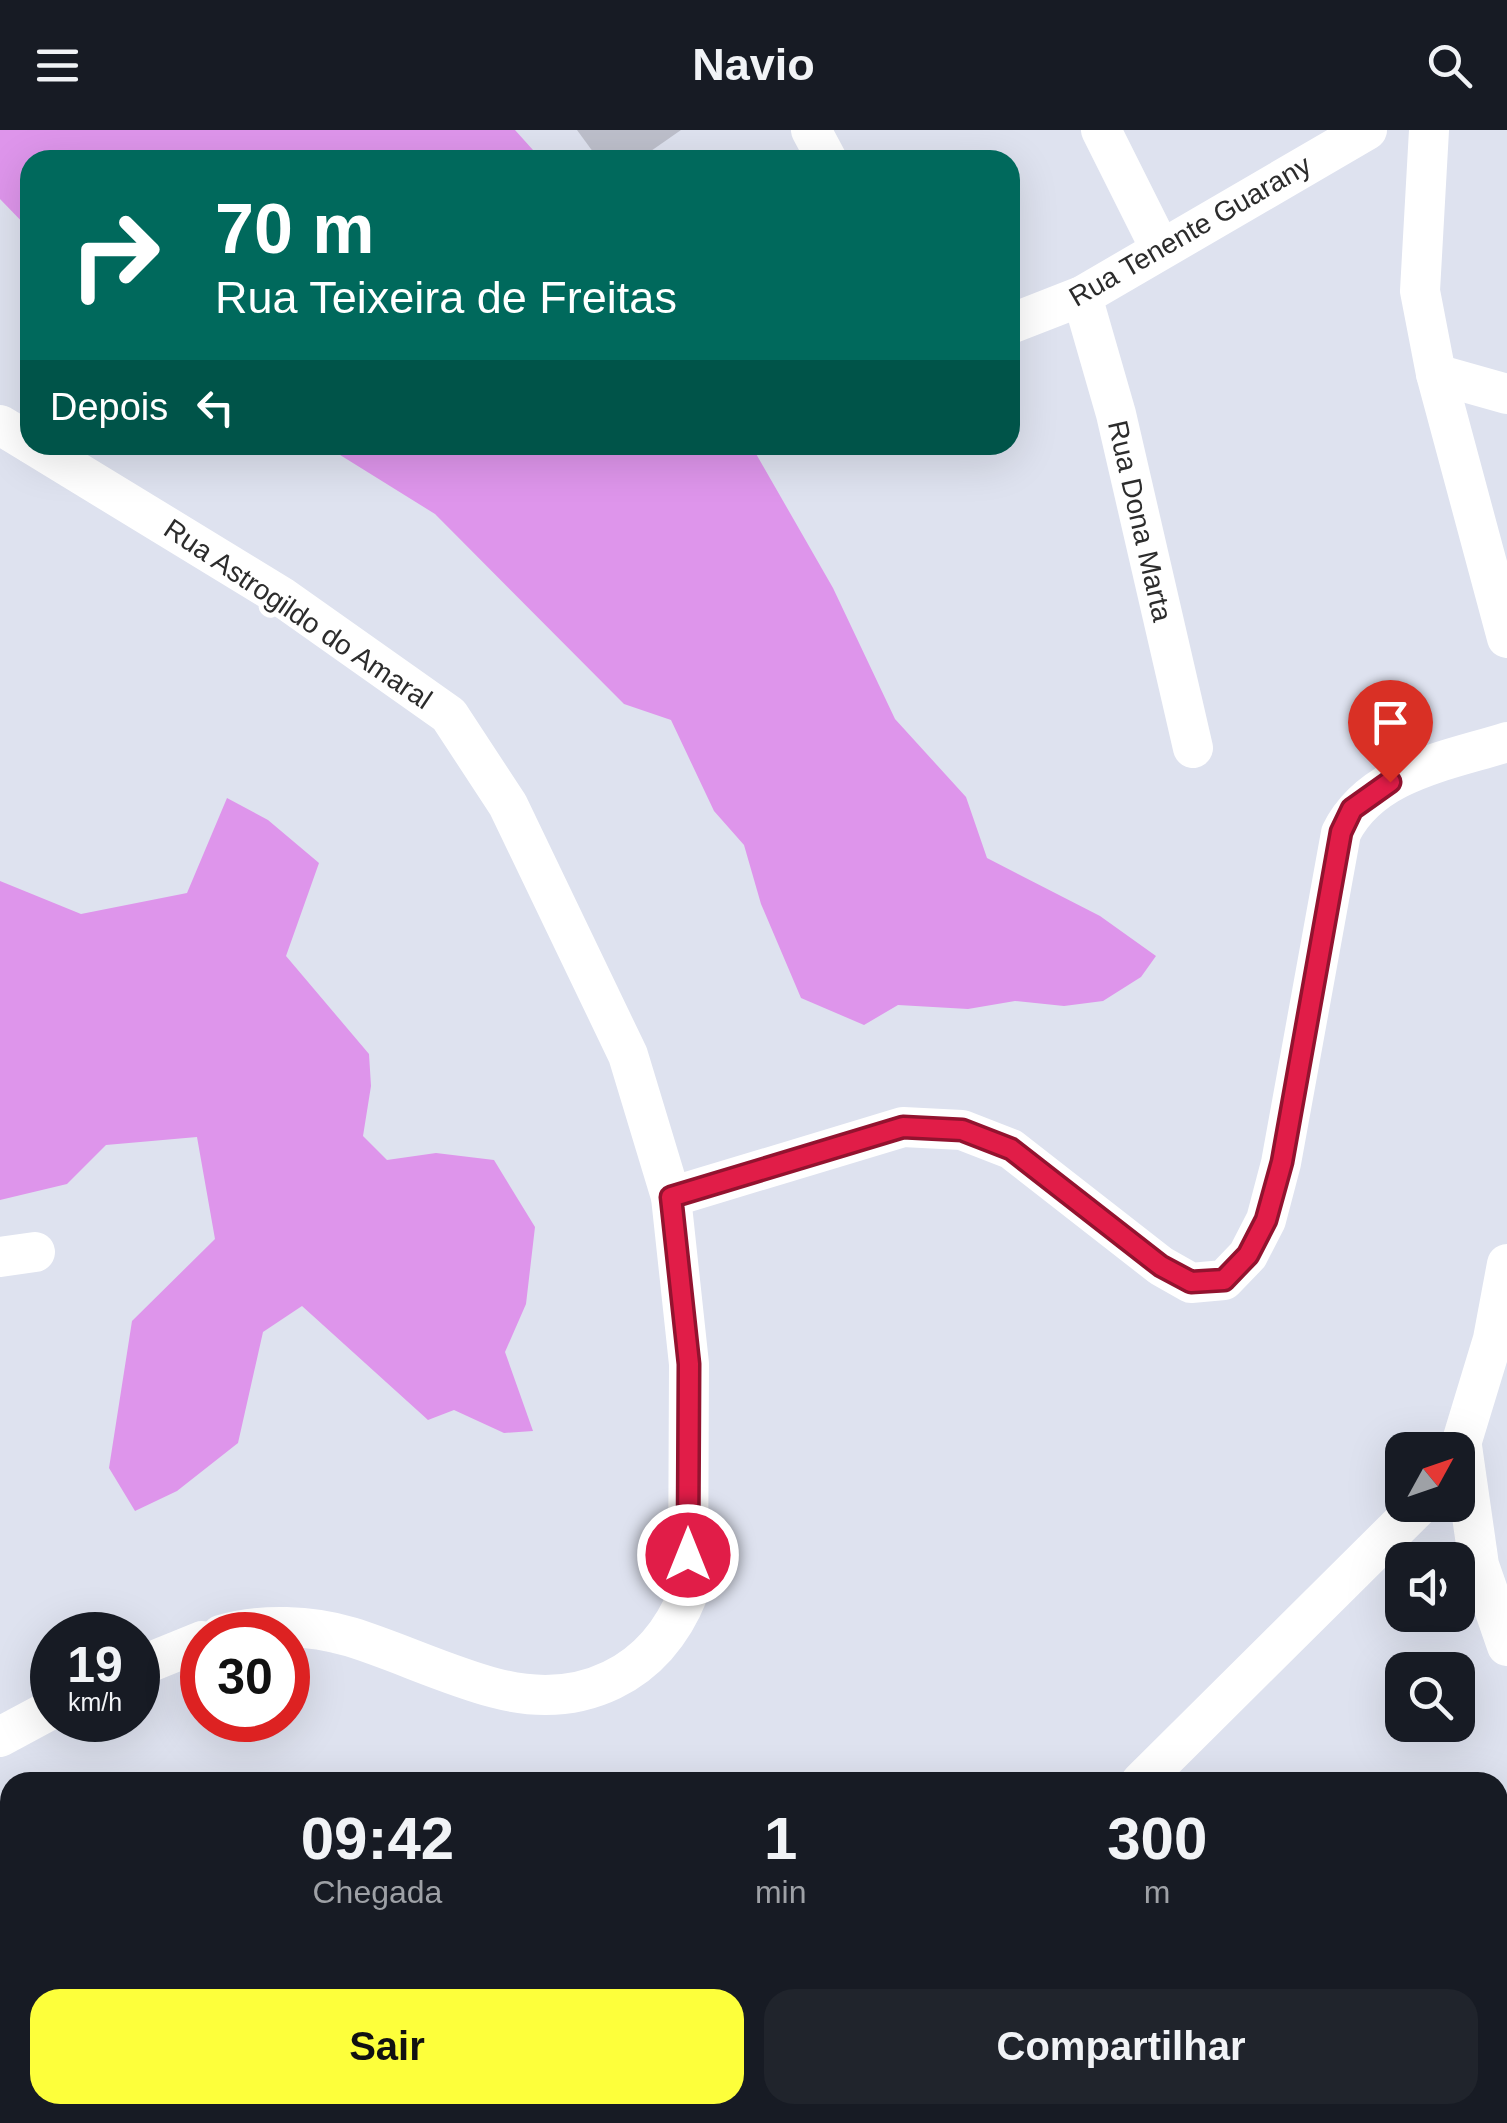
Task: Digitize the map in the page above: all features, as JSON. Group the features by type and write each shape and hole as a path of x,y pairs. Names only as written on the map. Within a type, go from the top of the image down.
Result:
{"street":[{"path":"1101,130 1160,248"},
{"name":"Rua Tenente Guarany","path":"1020,320 1082,296 1367,130"},
{"path":"1429,130 1420,291 1436,374 1507,638"},
{"name":"Rua Dona Marta","path":"1082,296 1116,414 1193,748"},
{"path":"1436,374 1507,394"},
{"name":"Rua Astrogildo do Amaral","path":"50,455 282,596 450,715 508,805 620,1038 671,1197 689,1364 688,1594 677,1621 654,1651 613,1683 566,1693 499,1690 348,1636 310,1630"},
{"path":"671,1197 903,1127 962,1130 1011,1149 1161,1266 1191,1282 1224,1280 1248,1255 1266,1220 1282,1162 1341,832 1352,809 1372,792 1409,773 1507,742"},
{"path":"1465,1432 1492,1338 1507,1264"},
{"path":"1151,1772 1403,1522"},
{"path":"1472,1522 1479,1565 1507,1646"},
{"path":"0,1738 30,1721"}],"shaded area":[{"path":"0,130 515,130 533,150 20,150 20,220 0,199"},
{"path":"340,455 757,455 833,588 895,719 966,797 987,858 1100,916 1156,956 1141,977 1103,1001 1064,1006 1015,1001 968,1009 898,1005 864,1025 801,998 761,904 744,845 714,811 671,720 624,704 435,514"},
{"path":"227,798 268,820 319,863 286,956 369,1054 371,1086 363,1136 387,1160 436,1153 494,1160 535,1227 526,1304 505,1352 533,1431 504,1433 454,1410 428,1420 302,1306 263,1332 238,1443 177,1491 135,1511 109,1468 132,1321 215,1239 197,1137 106,1145 67,1184 0,1200 0,881 81,914 187,893"}],"building":[{"path":"577,130 681,130 652,150 592,150"}],"route":[{"path":"688,1555 689,1364 671,1197 903,1127 962,1130 1011,1149 1161,1266 1191,1282 1224,1280 1248,1255 1266,1220 1282,1162 1341,832 1352,809 1390,782"}]}
